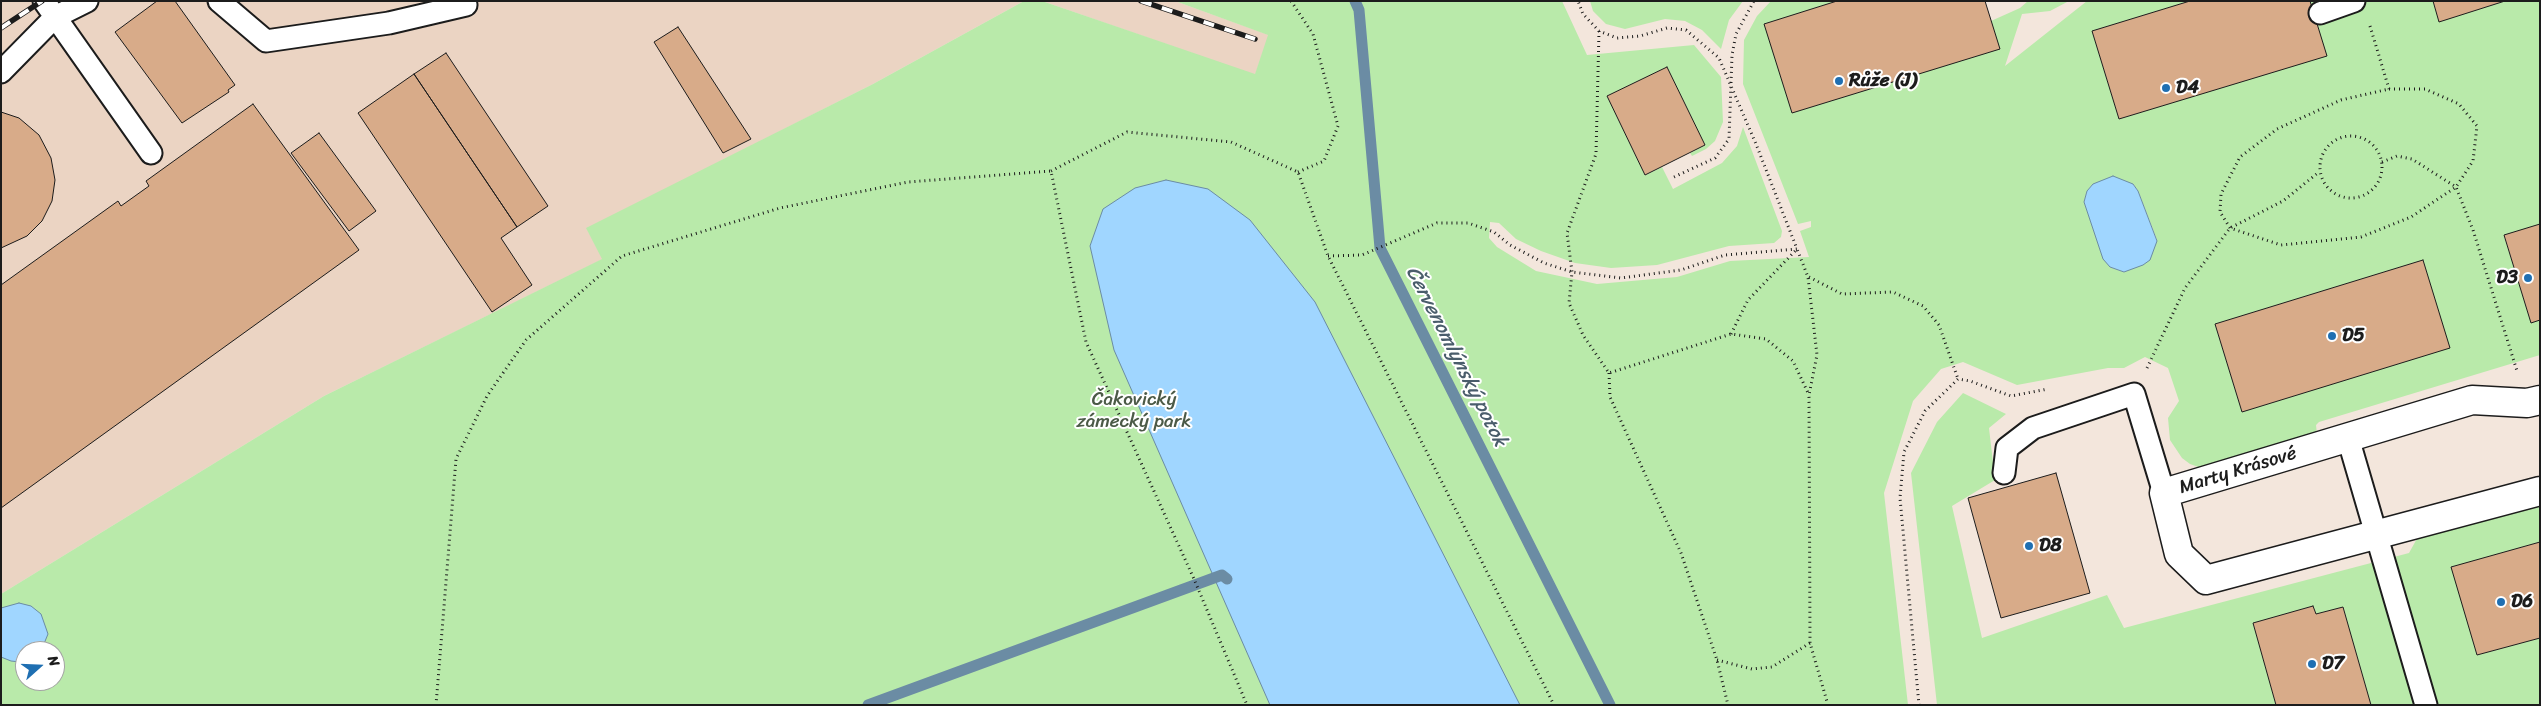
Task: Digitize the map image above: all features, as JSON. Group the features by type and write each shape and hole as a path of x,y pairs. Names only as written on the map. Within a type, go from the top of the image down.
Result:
{"street":[{"name":"Marty Krásové","path":"2533,401 2472,400 2164,493 2179,554 2206,580 2540,491"}],"lane":[{"path":"1,72 50,9 87,1"},
{"path":"219,1 266,41 389,23 466,5"},
{"path":"2320,13 2354,1"},
{"path":"50,9 151,153"},
{"path":"2004,473 2008,448 2033,428 2134,394 2164,493"},
{"path":"2348,438 2426,705"}],"path":[{"path":"1291,1 1313,34 1338,126 1324,161 1298,172"},
{"path":"1578,1 1583,14 1599,31 1617,38 1640,36 1666,28 1686,30 1719,58 1732,93 1756,144 1808,277 1817,355 1809,396 1810,643 1828,705"},
{"path":"1674,178 1715,158 1729,139 1732,55 1736,34 1754,1"},
{"path":"2368,19 2389,89"},
{"path":"1599,31 1596,154 1567,233 1572,272 1569,303 1583,335 1609,373 1610,397 1681,553 1717,660 1728,705"},
{"path":"2389,89 2425,89 2459,104 2477,126 2473,161 2456,187 2411,217 2361,238 2281,245 2230,228 2220,212 2221,194 2240,158 2277,129 2340,100 2389,89"},
{"path":"436,705 456,459 487,396 526,340 622,256 780,208 908,182 1051,171 1127,132 1231,142 1298,172 1328,256 1554,705"},
{"path":"2356,136 2373,144 2382,162 2379,182 2366,196 2346,199 2328,190 2319,172 2322,153 2336,139 2356,136"},
{"path":"2382,162 2397,156 2412,159 2456,187 2533,401"},
{"path":"1051,171 1086,342 1194,579 1247,705"},
{"path":"2134,394 2159,348 2185,288 2230,228 2283,201 2319,172"},
{"path":"1328,256 1362,255 1437,223 1468,223 1494,232 1510,244 1544,263 1572,272 1621,278 1681,270 1726,255 1797,249"},
{"path":"1731,334 1748,300 1797,249"},
{"path":"1808,277 1842,294 1893,292 1923,306 1940,324 1958,379"},
{"path":"1609,373 1731,334 1766,339 1793,361 1809,396"},
{"path":"1958,379 1970,381 2011,396 2056,388"},
{"path":"1919,705 1900,498 1904,452 1925,411 1958,379"},
{"path":"1717,660 1752,669 1772,667 1810,643"}],"shaded area":[{"path":"1,1 1024,1 873,84 587,229 603,259 324,396 1,594"},
{"path":"1042,1 1175,1 1269,35 1255,75"}],"green space":[{"name":"Čakovický zámecký park","path":"1024,1 1042,1 1255,74 1268,35 1175,1 1562,1 1587,55 1694,45 1721,77 1723,122 1715,141 1706,149 1692,156 1690,153 1705,145 1667,67 1607,96 1645,175 1662,167 1673,189 1722,163 1737,146 1743,127 1782,231 1781,237 1774,243 1729,246 1657,265 1611,268 1575,263 1541,251 1516,239 1499,223 1490,222 1489,238 1497,247 1536,271 1597,284 1677,277 1730,261 1809,257 1800,231 1811,227 1811,221 1798,224 1743,84 1744,40 1757,16 1771,1 1837,1 1765,24 1792,113 1999,49 1991,21 2020,8 2028,1 2069,1 2050,11 2022,14 2005,66 2087,1 2190,1 2092,31 2119,119 2326,56 2310,1 2433,1 2439,21 2505,1 2540,1 2540,224 2504,236 2531,322 2540,320 2540,355 2319,422 2316,425 2317,434 2201,468 2190,464 2182,458 2170,440 2168,418 2179,401 2168,368 2145,357 2124,368 2108,368 2017,385 1963,362 1941,369 1913,401 1884,493 1908,705 1,705 1,594 324,396 602,259 586,228 873,84","holes":["2093,184 2133,184 2138,191 2157,240 2124,272 2110,267 2084,202 2087,191","2423,260 2449,348 2242,412 2215,324"]},
{"path":"1590,1 1743,1 1729,20 1721,49 1702,30 1685,21 1665,19 1625,29 1606,24 1593,11"},
{"path":"1963,393 2006,414 1989,428 1995,480 1952,506 1982,638 2107,595 2124,628 2409,553 2419,535 2540,497 2540,542 2452,567 2477,655 2540,638 2540,705 2371,705 2343,607 2316,614 2313,606 2253,623 2276,705 1937,705 1911,473 1937,422"}],"water":[{"path":"2113,176 2133,184 2138,191 2157,241 2150,260 2143,265 2124,272 2110,267 2103,259 2084,202 2087,191 2093,184"},
{"path":"1166,180 1208,189 1250,220 1315,302 1520,705 1270,705 1114,350 1090,246 1103,209 1135,188"},
{"path":"19,603 31,606 41,614 48,634 45,641 15,641 15,661 1,657 1,608"}],"building":[{"path":"157,1 175,1 235,85 228,90 229,92 182,123 115,32"},
{"name":"Růže (J)","path":"1837,1 1985,1 2000,49 1792,113 1764,24"},
{"name":"D4","path":"2190,1 2310,1 2327,56 2119,119 2092,31"},
{"path":"2433,1 2505,1 2439,22"},
{"path":"678,27 751,139 723,153 654,42"},
{"path":"446,53 548,206 517,227 414,74"},
{"path":"1667,67 1705,145 1645,175 1607,96"},
{"path":"414,74 517,227 501,238 532,285 492,312 358,113"},
{"path":"253,104 359,250 1,508 1,285 118,201 121,206 149,186 146,181"},
{"path":"1,112 19,118 39,135 51,158 55,180 52,201 42,221 27,236 1,248"},
{"path":"319,133 376,211 349,231 291,153"},
{"name":"D3","path":"2540,224 2540,320 2531,323 2504,235"},
{"name":"D5","path":"2423,260 2450,348 2242,412 2215,324"},
{"name":"D8","path":"2056,473 2090,593 2001,618 1968,498"},
{"name":"D6","path":"2540,542 2540,638 2477,655 2451,567"},
{"name":"D7","path":"2313,606 2316,614 2343,607 2371,705 2276,705 2253,623"}],"waterway":[{"name":"Červenomlýnský potok","path":"1355,1 1359,10 1380,248 1610,705"},
{"path":"868,705 1222,575 1227,579"}],"railway":[{"path":"1,28 42,1"},
{"path":"1141,1 1255,39"}],"place":[{"name":"Růže (J)","path":"1839,81"},
{"name":"D4","path":"2166,88"},
{"name":"D3","path":"2528,278"},
{"name":"D5","path":"2332,336"},
{"name":"D8","path":"2029,546"},
{"name":"D6","path":"2501,602"},
{"name":"D7","path":"2312,664"}]}
